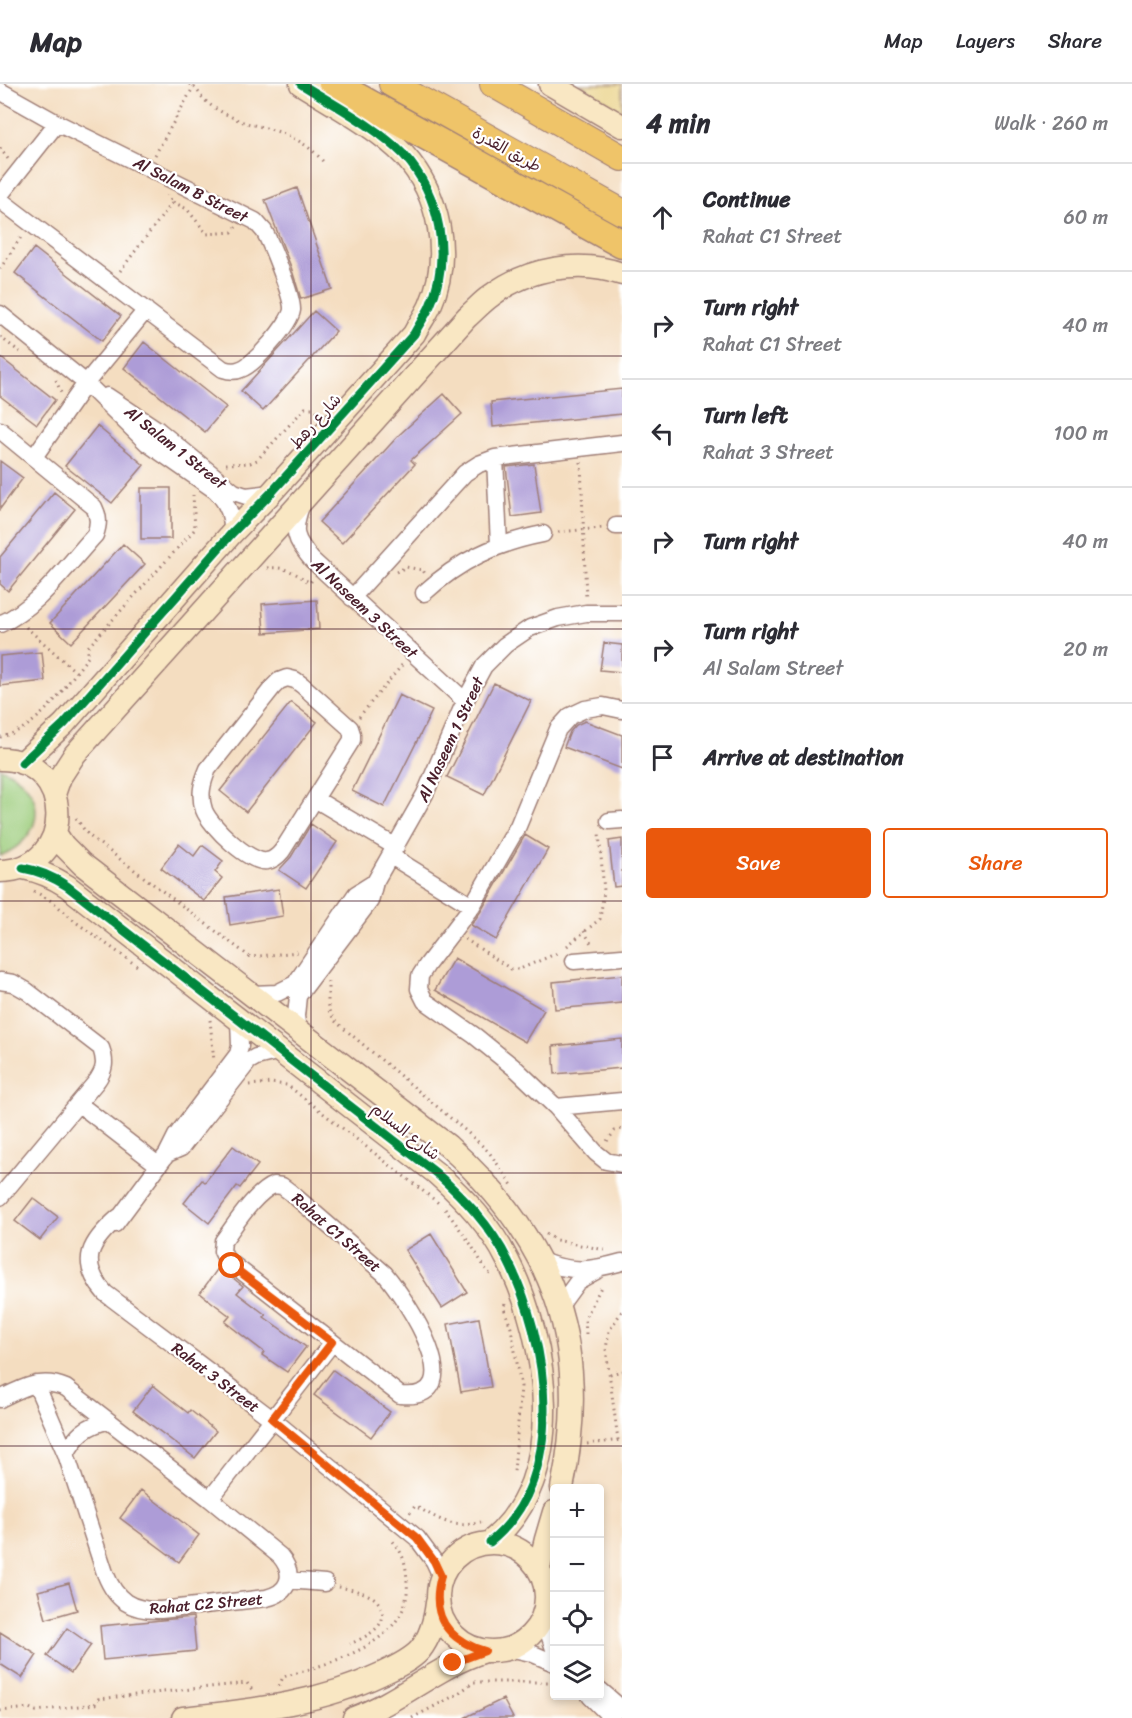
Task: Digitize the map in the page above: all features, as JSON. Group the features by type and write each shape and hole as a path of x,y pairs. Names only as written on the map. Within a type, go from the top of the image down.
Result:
{"highway":[{"path":"333,84 622,244"}],"main road":[{"name":"طريق القدرة","path":"392,84 622,212"},
{"path":"493,84 622,158"}],"street":[{"name":"شارع رهط","path":"22,763 64,724 232,533 414,334 430,306 440,274 442,242 436,210 423,180 403,154 378,134 301,84"},
{"path":"550,84 622,126"},
{"name":"Al Salam B Street","path":"0,91 57,123 255,221 266,235 291,298 290,319 249,365 238,370 223,369 0,200"},
{"path":"0,195 57,123"},
{"path":"54,794 60,777 75,754 467,317 492,295 521,278 553,268 586,267 622,274"},
{"path":"34,457 86,383 146,310"},
{"name":"Al Salam 1 Street","path":"0,314 86,383 147,443 234,492 246,496 271,493"},
{"name":"Al Salam 1 Street","path":"86,383 158,430 224,498 231,515 232,533"},
{"path":"0,430 94,507 99,526 95,535 30,606 8,621"},
{"path":"147,443 158,430"},
{"path":"352,598 465,473 479,464 495,458 622,443"},
{"path":"495,458 499,545"},
{"name":"Al Naseem 3 Street","path":"302,501 294,530 297,542 312,560 352,598 465,701"},
{"path":"428,590 459,565 499,545 543,534"},
{"name":"Al Naseem 1 Street","path":"298,1031 296,1016 298,996 351,914 370,901 375,882 426,794 465,701 484,666 505,645 530,628 558,618 586,613 622,613"},
{"path":"287,678 295,680 350,728 352,740 282,851 275,858 266,862 256,860 212,825 201,798 202,783 207,769 279,681 287,678"},
{"path":"622,710 603,706 585,709 570,716 558,729 518,826 471,906 420,976 419,989 425,1001 475,1035 509,1063 556,1107 596,1153 606,1161 622,1164"},
{"path":"0,759 22,763 41,776 54,794 58,813 55,833 48,848 23,878 0,872"},
{"path":"315,799 394,851 471,906"},
{"name":"شارع السلام","path":"55,833 63,845 82,864 448,1146 475,1170 506,1206 541,1261 559,1307 567,1338 572,1402 563,1484"},
{"name":"شارع السلام","path":"23,878 39,871 67,886 435,1173 464,1198 488,1227 507,1259 522,1293 540,1362 543,1428 530,1491 511,1523 486,1532"},
{"name":"Al Naseem 1 Street","path":"252,993 277,993 296,984 330,944"},
{"path":"574,961 622,957"},
{"path":"0,981 14,982 27,991 101,1048 105,1060 103,1072 79,1104 0,1197"},
{"name":"Rahat 3 Street","path":"221,1087 238,1054 239,1020"},
{"name":"Rahat 3 Street","path":"280,1051 249,1061 221,1087 196,1119 172,1141 162,1160 119,1217 95,1240 90,1254 90,1269 95,1282 105,1293 272,1419 401,1525 425,1547 441,1576"},
{"path":"556,1107 622,1101"},
{"path":"79,1104 162,1160"},
{"name":"Rahat C1 Street","path":"274,1185 282,1186 385,1274 397,1287 415,1318 436,1365 434,1379 426,1390 413,1396 399,1395 332,1342 225,1259 222,1251 223,1241 265,1188 274,1185"},
{"path":"541,1261 574,1270 618,1263"},
{"path":"559,1307 578,1281 618,1263"},
{"path":"210,1499 332,1342"},
{"path":"0,1399 36,1383 46,1382 66,1388 210,1499 280,1557 286,1563 289,1572 288,1581 325,1583"},
{"name":"Rahat C2 Street","path":"36,1383 66,1454 111,1587 120,1598 132,1606 147,1610 162,1610 276,1596 284,1590 288,1581"},
{"path":"66,1454 76,1437 83,1431 90,1426 108,1421"},
{"path":"539,1569 550,1527"},
{"path":"183,1718 271,1708 302,1702 362,1683 407,1660 419,1650 429,1636 435,1620 441,1576 456,1555 478,1544 486,1532 530,1557 539,1569 546,1589 545,1610 548,1631 554,1646"},
{"path":"437,1603 442,1620 453,1635 468,1646 485,1651"},
{"path":"354,1718 388,1703 453,1663 485,1651 509,1648 522,1643 540,1623 545,1610"},
{"path":"509,1648 531,1653 550,1661"},
{"path":"604,1693 622,1709"},
{"path":"595,1700 612,1718"}],"path":[{"path":"189,84 194,86 207,103 229,116 247,125 275,130 295,139 317,153 325,164"},
{"path":"148,167 194,86"},
{"path":"164,191 173,202 187,209 207,234 232,232 244,214"},
{"path":"110,284 173,202"},
{"path":"0,269 31,223"},
{"path":"0,737 16,732 36,719 88,657 88,647 195,529 196,470 253,462 307,407 313,408 332,425"},
{"path":"580,448 585,530 586,613"},
{"path":"543,534 619,526"},
{"path":"382,566 394,573 406,567 423,570 428,590"},
{"path":"8,621 76,672"},
{"path":"350,728 402,664 408,669"},
{"path":"75,814 77,821 88,835 250,957 300,951"},
{"path":"454,931 511,969 520,969 559,954 600,919 604,891 598,823 616,820"},
{"path":"23,878 77,922 144,971"},
{"path":"201,1013 211,1020 214,1066 210,1078 230,1093 241,1086 271,1083 286,1085 444,1208 488,1272 498,1277"},
{"path":"506,1301 504,1308 511,1328 521,1386 514,1473"},
{"path":"587,1444 620,1440 606,1349 609,1330 622,1311"},
{"path":"610,1374 622,1371"},
{"path":"270,1689 279,1688 283,1677 340,1659 369,1644 395,1625 406,1605 405,1558 390,1538 415,1506 448,1523 486,1532"},
{"path":"325,1583 370,1596 381,1607 383,1617 378,1627 367,1636 350,1644"},
{"path":"412,1718 474,1683 550,1682"},
{"path":"0,1711 29,1708 36,1712 95,1704 98,1699 247,1683 254,1691 262,1690"}],"green space":[{"path":"0,768 16,776 27,787 34,799 36,812 34,825 27,837 16,848 0,856"}],"sand":[{"path":"579,84 622,84 622,112"}],"building":[{"path":"297,188 332,289 301,299 265,200"},
{"path":"34,248 121,316 102,341 15,273"},
{"path":"314,311 336,331 263,411 241,391"},
{"path":"144,342 226,407 205,432 124,368"},
{"path":"0,357 55,400 37,424 0,396"},
{"path":"622,389 622,414 493,427 491,402"},
{"path":"444,394 462,414 411,460 415,464 342,543 319,522 400,434"},
{"path":"97,426 144,465 112,503 65,466"},
{"path":"0,461 23,478 0,509"},
{"path":"534,464 541,513 512,517 506,467"},
{"path":"141,488 171,488 171,539 141,539"},
{"path":"54,492 75,509 8,591 0,584 0,557"},
{"path":"123,544 145,564 71,643 50,623"},
{"path":"317,600 319,629 264,633 262,604"},
{"path":"604,643 622,645 622,672 600,670"},
{"path":"42,652 45,681 0,686 0,656"},
{"path":"494,683 531,701 484,795 447,777"},
{"path":"399,695 432,711 384,807 352,791"},
{"path":"291,702 317,722 246,812 220,791"},
{"path":"585,721 622,735 622,769 564,747 570,732 576,725"},
{"path":"311,824 337,842 306,888 279,870 291,857"},
{"path":"525,835 548,849 496,940 471,925"},
{"path":"622,839 622,886 614,887 609,841"},
{"path":"179,844 194,856 202,845 223,861 215,872 222,878 204,901 161,868"},
{"path":"279,889 283,916 230,925 226,897"},
{"path":"454,958 544,1010 525,1042 435,990"},
{"path":"622,975 622,1003 555,1009 553,982"},
{"path":"622,1039 622,1068 555,1074 553,1046"},
{"path":"233,1146 258,1165 240,1188 237,1186 209,1223 184,1203 202,1180 205,1182"},
{"path":"33,1198 58,1217 40,1240 15,1221"},
{"path":"431,1234 467,1292 442,1308 405,1250"},
{"path":"219,1267 243,1286 237,1293 266,1315 264,1317 306,1347 287,1372 262,1355 264,1352 225,1322 230,1316 200,1293"},
{"path":"479,1318 491,1387 461,1392 448,1324"},
{"path":"333,1370 390,1412 371,1437 314,1395"},
{"path":"153,1385 188,1413 190,1410 216,1431 195,1458 133,1411"},
{"path":"141,1490 199,1535 179,1562 120,1518"},
{"path":"69,1583 77,1610 46,1619 38,1591"},
{"path":"193,1617 196,1651 103,1660 100,1626"},
{"path":"67,1628 91,1645 71,1673 47,1656"},
{"path":"0,1632 37,1655 22,1678 0,1664"},
{"path":"503,1699 513,1718 464,1718"}],"cycle path":[{"path":"22,763 64,724 232,533 414,334 430,306 437,287 441,247 434,207 426,188 404,155 381,135 301,84"},
{"path":"23,868 46,875 67,886 436,1173 467,1203 494,1236 522,1293 533,1330 541,1368 544,1408 541,1446 532,1482 515,1515 490,1542"}],"route":[{"path":"232,1266 332,1342 272,1419 425,1547 441,1576 437,1603 442,1620 453,1635 468,1646 485,1651 453,1663"}]}
